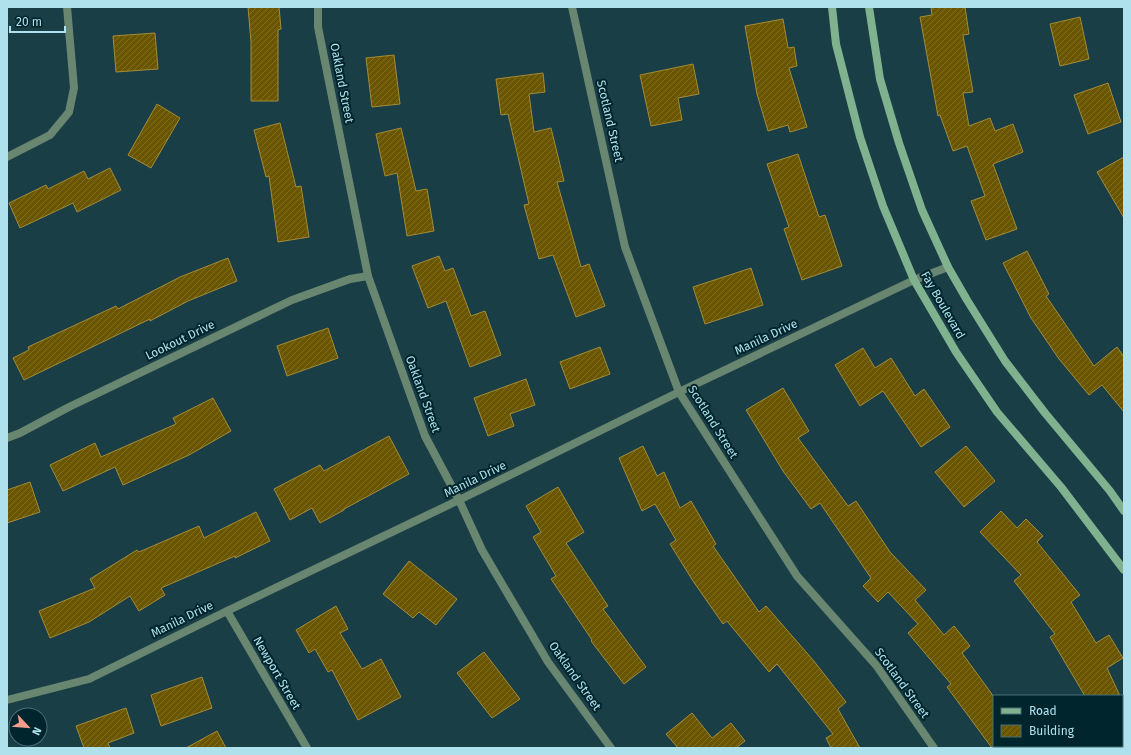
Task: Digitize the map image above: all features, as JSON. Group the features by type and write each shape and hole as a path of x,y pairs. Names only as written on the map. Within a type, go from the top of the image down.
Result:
{"main road":[{"name":"Fay Boulevard","path":"832,7 836,44 860,136 883,206 914,280 956,352 997,412 1061,487 1124,570"},
{"name":"Fay Boulevard","path":"869,7 880,79 899,143 922,210 948,267 1005,361 1110,491 1124,511"}],"street":[{"path":"7,157 50,136 69,112 74,88 67,7"},
{"name":"Oakland Street","path":"318,7 318,27 368,276 425,436 459,500 482,550 548,662 611,748"},
{"name":"Scotland Street","path":"572,7 625,247 679,392 797,576 876,664 934,748"},
{"name":"Manila Drive","path":"7,700 89,679 679,392 914,280 948,267"},
{"name":"Lookout Drive","path":"7,438 292,300 350,279 368,276"},
{"name":"Newport Street","path":"227,611 307,748"}],"building":[{"path":"248,7 279,7 281,29 278,30 278,101 251,101 251,42"},
{"path":"931,7 965,7 969,34 963,35 973,92 963,93 969,126 990,118 995,131 1013,124 1023,152 993,164 1017,229 986,240 971,201 985,196 967,146 953,151 940,115 938,116 920,17 932,15"},
{"path":"1080,17 1089,59 1060,66 1050,24"},
{"path":"783,19 788,48 794,47 797,66 789,68 807,127 790,132 788,125 768,131 757,94 745,26"},
{"path":"155,33 158,69 116,72 113,36"},
{"path":"394,55 400,104 372,107 366,58"},
{"path":"693,64 699,94 678,98 682,120 651,126 640,75"},
{"path":"543,73 545,92 529,94 534,132 551,128 564,181 557,182 581,267 589,264 605,306 576,317 553,255 539,259 524,205 529,204 508,114 501,115 496,79"},
{"path":"1108,83 1121,122 1088,134 1074,95"},
{"path":"157,104 180,118 151,168 128,155"},
{"path":"280,123 296,187 301,186 309,237 278,242 269,176 266,177 254,130"},
{"path":"401,128 416,191 427,189 434,231 407,236 397,173 385,176 376,134"},
{"path":"798,154 819,217 825,215 842,266 802,280 784,229 789,227 767,164"},
{"path":"1124,157 1124,218 1097,172"},
{"path":"110,168 121,190 77,212 73,203 20,228 9,203 46,185 48,189 84,171 88,179"},
{"path":"1027,251 1049,294 1046,296 1094,366 1117,347 1124,357 1124,412 1102,385 1089,395 1059,359 1031,318 1003,263"},
{"path":"439,256 445,271 453,268 471,316 485,311 501,355 470,367 446,301 428,308 412,266"},
{"path":"228,258 237,281 188,301 150,321 150,319 24,380 13,358 29,350 28,347 116,306 118,309 180,277"},
{"path":"751,268 763,305 705,324 693,287"},
{"path":"328,328 338,358 287,376 277,346"},
{"path":"600,347 610,374 570,389 560,362"},
{"path":"863,348 875,368 891,358 915,396 924,389 950,427 921,447 883,391 860,406 835,365"},
{"path":"526,379 535,405 510,414 514,426 488,436 474,398"},
{"path":"783,388 809,431 798,438 848,506 856,501 890,552 926,590 915,600 944,635 954,626 970,646 962,653 993,696 994,748 992,748 947,687 951,684 908,633 918,624 888,592 878,602 863,586 871,578 820,503 811,509 783,471 746,410"},
{"path":"213,398 231,431 189,455 123,485 115,467 63,491 50,465 95,443 101,457 176,424 173,418"},
{"path":"389,436 409,474 320,523 312,508 290,520 274,489 320,465 324,471"},
{"path":"643,446 657,476 664,472 680,508 691,501 716,544 713,546 759,612 766,606 813,660 846,702 838,709 860,748 831,748 826,738 833,734 777,664 769,672 727,621 723,624 693,581 670,544 676,540 655,504 642,511 619,458"},
{"path":"966,446 995,481 964,507 935,472"},
{"path":"30,482 40,512 7,523 7,490"},
{"path":"558,487 584,532 566,543 608,606 603,609 646,667 624,684 591,641 592,640 551,579 556,576 533,537 541,532 526,506"},
{"path":"1001,511 1017,528 1026,519 1043,536 1037,542 1080,595 1071,602 1096,643 1109,635 1123,658 1107,668 1120,695 1084,695 1050,637 1055,634 1014,581 1021,575 980,532"},
{"path":"256,512 270,541 235,558 235,556 161,588 165,595 139,611 130,596 89,622 50,638 39,611 95,588 90,579 137,550 139,552 199,526 204,538"},
{"path":"409,561 457,599 436,625 419,612 413,618 383,594"},
{"path":"336,606 348,629 340,633 362,669 381,659 401,697 358,720 332,670 328,672 315,649 309,653 296,630"},
{"path":"484,652 520,699 492,718 457,673"},
{"path":"202,677 212,708 161,726 151,695"},
{"path":"126,708 134,733 108,743 110,748 84,748 76,726"},
{"path":"692,713 712,738 731,723 745,741 736,748 678,748 666,734"},
{"path":"217,731 226,748 186,748"}]}
